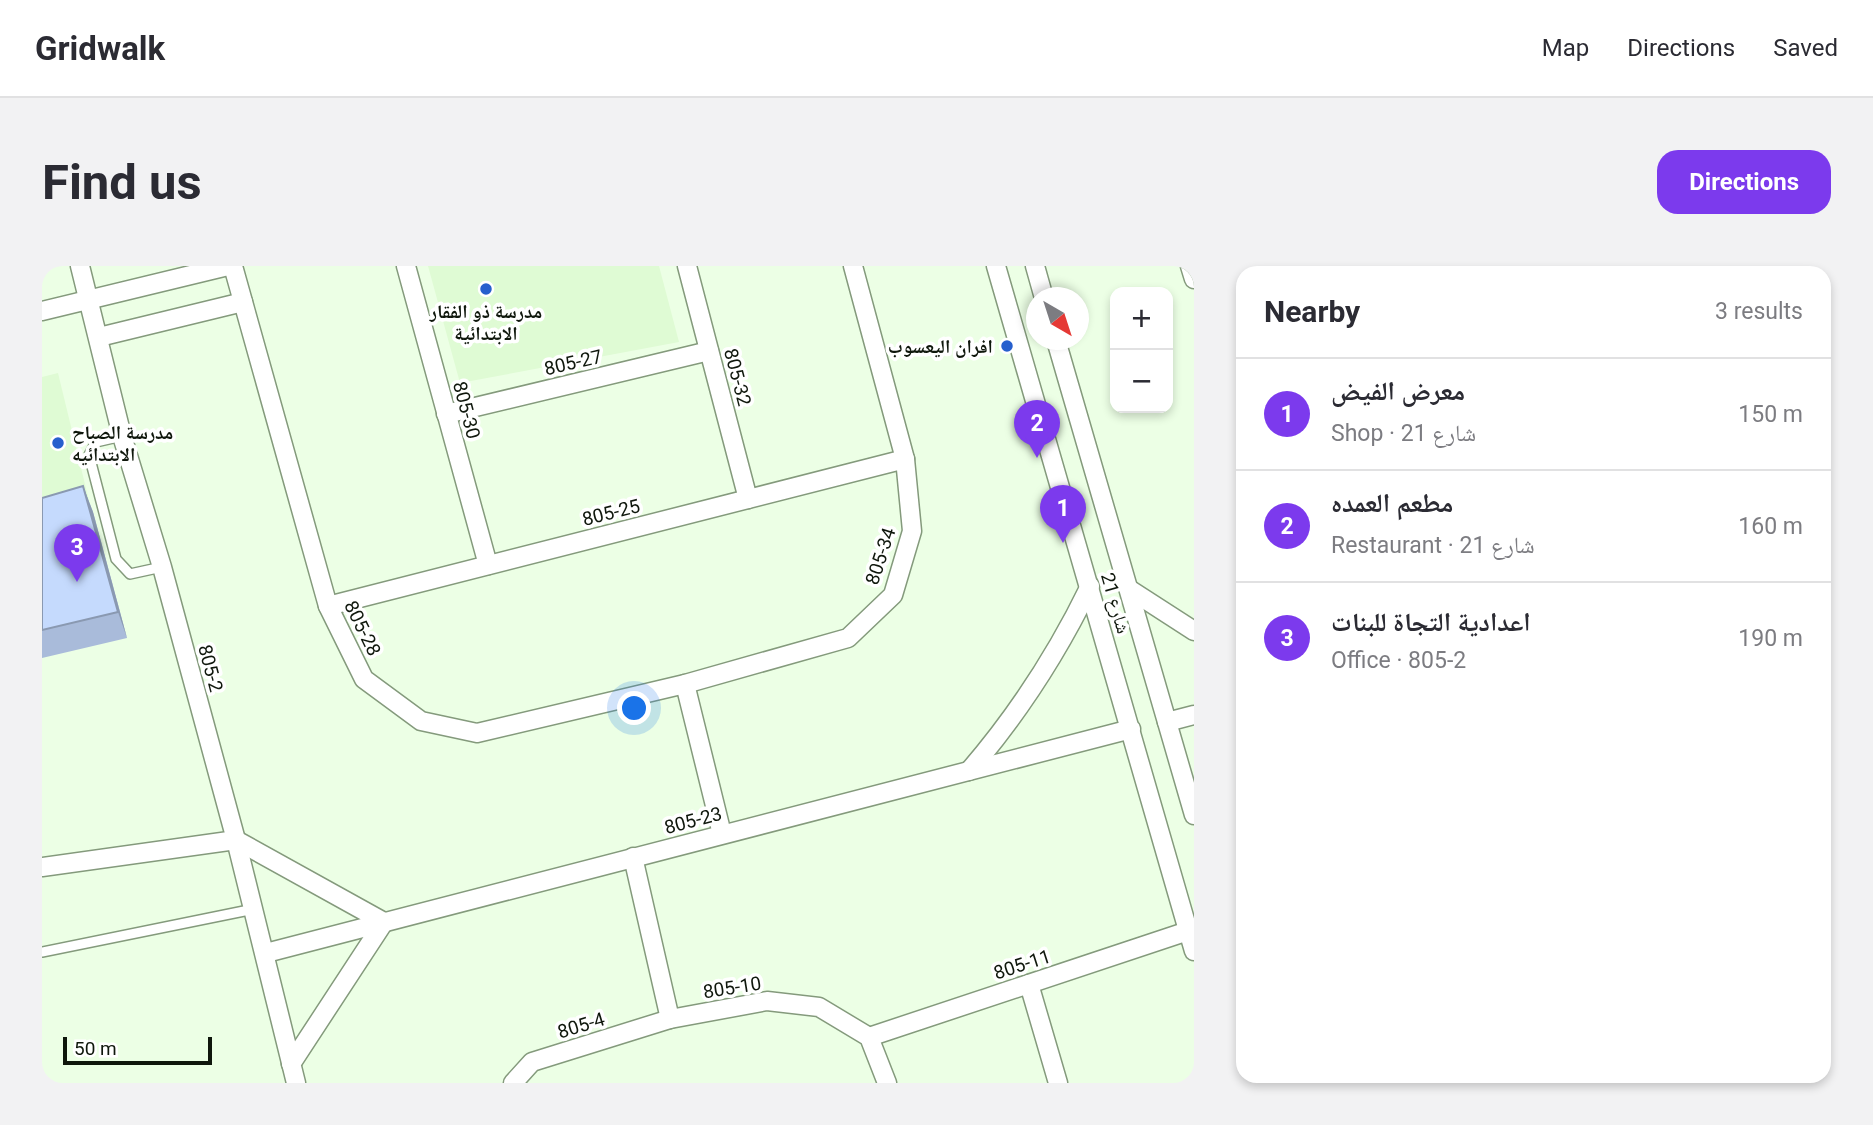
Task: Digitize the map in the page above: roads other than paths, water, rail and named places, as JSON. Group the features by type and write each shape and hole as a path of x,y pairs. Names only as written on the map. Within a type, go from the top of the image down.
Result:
{"street":[{"name":"805-2","path":"80,266 122,436 162,567 236,839 296,1083"},
{"path":"42,311 228,266"},
{"name":"805-28","path":"233,266 328,606 364,680 421,721 477,733 685,684"},
{"name":"805-30","path":"406,266 488,565"},
{"name":"805-32","path":"687,266 748,499"},
{"name":"805-34","path":"685,684 848,638 892,594 912,531 905,459 853,266"},
{"name":"شارع 21","path":"996,266 1194,951"},
{"path":"1035,266 1041,287"},
{"path":"1190,266 1194,279"},
{"path":"99,337 243,302"},
{"name":"شارع 21","path":"1059,350 1194,815"},
{"name":"805-27","path":"446,414 709,351"},
{"name":"805-25","path":"328,606 905,459"},
{"path":"969,771 1005,729 1036,686 1065,638 1090,586"},
{"path":"1129,589 1194,631"},
{"path":"685,684 722,834"},
{"path":"1167,722 1194,715"},
{"name":"805-23","path":"266,953 1130,729"},
{"path":"42,867 236,839 384,922 291,1064"},
{"path":"633,857 670,1019"},
{"name":"805-11","path":"869,1037 1188,931"},
{"path":"1029,984 1058,1083"},
{"name":"805-10","path":"670,1019 767,1001 819,1007 869,1037"},
{"name":"805-4","path":"513,1083 532,1062 670,1019"},
{"path":"869,1037 887,1083"}],"lane":[{"path":"122,436 96,442 89,456 116,559 130,574 162,567"},
{"path":"42,953 254,909"}],"place":[{"name":"مدرسة ذو الفقار الابتدائية","path":"486,289"},
{"name":"افران اليعسوب","path":"1007,346"},
{"name":"مدرسة الصباح الابتدائيه","path":"58,443"},
{"name":"مطعم العمده","path":"1037,458"},
{"name":"معرض الفيض","path":"1063,543"},
{"name":"اعدادية التجاة للبنات","path":"77,582"}]}
